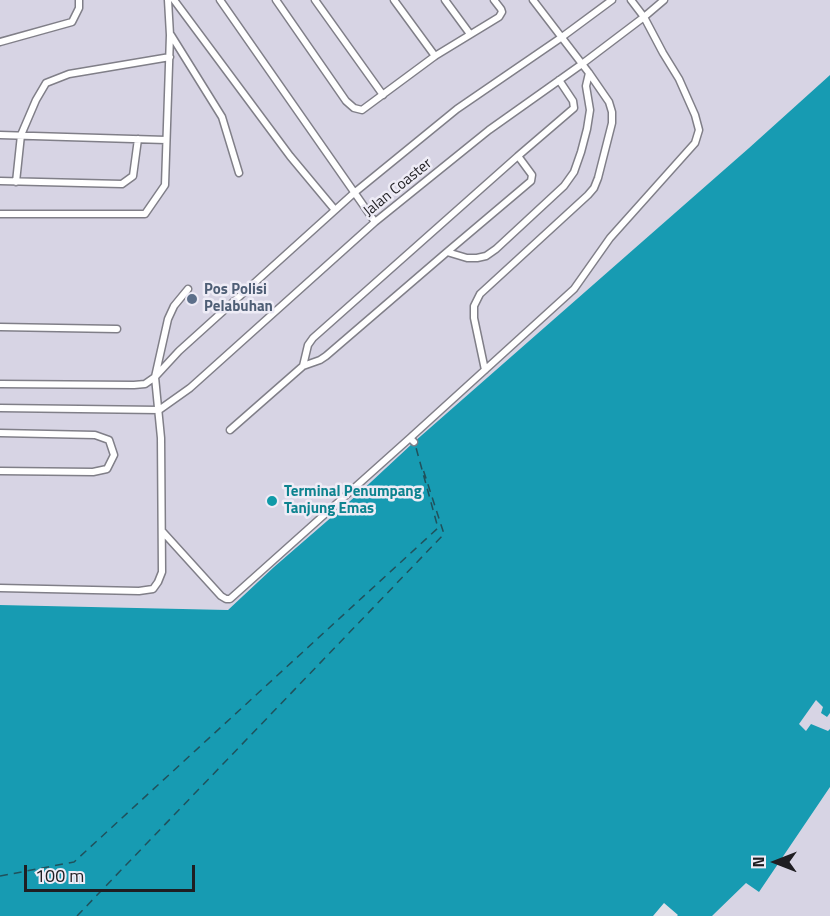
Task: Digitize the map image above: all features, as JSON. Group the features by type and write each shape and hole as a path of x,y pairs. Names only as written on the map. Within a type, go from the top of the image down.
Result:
{"lane":[{"path":"0,42 72,22 79,8 79,0"},
{"path":"0,214 145,214 165,185 170,57 168,0"},
{"path":"174,0 290,156 335,210"},
{"path":"220,0 375,222"},
{"path":"276,0 346,101 354,108 362,110 435,56 499,17 502,12 494,0"},
{"path":"315,0 382,95"},
{"path":"394,0 435,56"},
{"path":"445,0 470,34"},
{"path":"485,370 474,318 474,306 480,294 594,188 612,123 609,102 532,0"},
{"name":"Jalan Coaster","path":"155,377 179,351 354,193 457,109 612,0"},
{"path":"162,531 221,597 230,599 412,440 574,289 610,238 695,143 699,130 679,79 644,17 631,0"},
{"name":"Jalan Coaster","path":"159,411 190,388 375,222 489,130 582,64 664,0"},
{"path":"170,35 222,117 239,173"},
{"path":"16,182 21,135 46,82 69,74 170,57"},
{"path":"447,252 467,258 486,256 564,186 574,172 587,129 590,110 586,86 589,73"},
{"path":"303,366 308,345 313,338 574,108 573,101 560,80"},
{"path":"0,135 166,140"},
{"path":"0,181 122,184 133,176 138,140"},
{"path":"230,430 303,366 326,356 531,181 532,175 518,156"},
{"path":"0,588 139,591 153,589 158,582 162,572 161,438 155,377 168,319 174,306 188,289"},
{"path":"0,327 117,329"},
{"path":"0,384 134,385 145,384 155,377"},
{"path":"0,408 159,411"},
{"path":"0,433 95,435 109,440 114,455 107,469 93,472 0,471"}],"shaded area":[{"path":"0,0 830,0 830,75 414,442 228,610 0,605"},
{"path":"816,700 824,707 821,712 826,717 830,713 829,731 806,731 798,724"},
{"path":"830,787 830,916 712,916 746,883 759,892"}],"water":[{"path":"830,75 830,713 827,717 821,713 823,707 816,700 799,724 806,731 811,724 828,731 830,729 830,787 759,892 746,883 712,916 677,916 664,903 653,916 0,916 0,605 228,610 414,442"}],"ferry route":[{"path":"0,876 74,862 438,528 415,444"},
{"path":"77,916 444,534 422,466"}],"place":[{"name":"Pos Polisi Pelabuhan","path":"192,299"},
{"name":"Terminal Penumpang Tanjung Emas","path":"272,501"}]}
